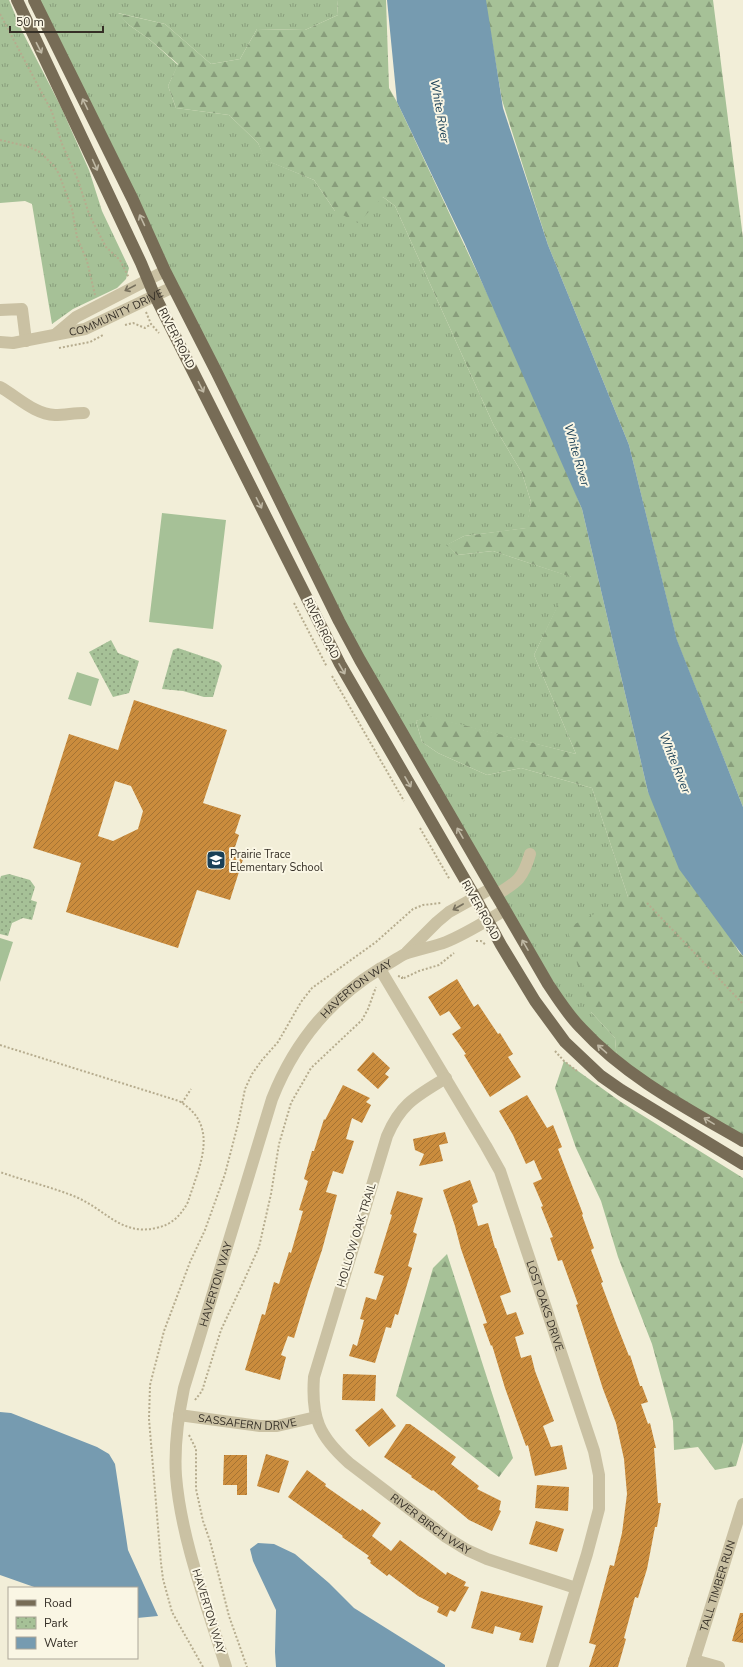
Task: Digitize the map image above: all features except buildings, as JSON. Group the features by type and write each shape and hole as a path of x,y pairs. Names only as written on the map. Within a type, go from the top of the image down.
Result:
{"main road":[{"name":"RIVER ROAD","path":"17,0 155,296 340,664 475,897 487,921 542,1012 565,1042 601,1076 621,1090 743,1164"},
{"name":"RIVER ROAD","path":"34,0 165,271 253,445 339,621 505,910 561,1004 597,1045 636,1076 743,1141"}],"street":[{"name":"COMMUNITY DRIVE","path":"56,334 76,317 165,271"},
{"name":"COMMUNITY DRIVE","path":"0,342 13,343 85,329 173,287"},
{"path":"0,310 22,310 26,340"},
{"path":"0,387 28,405 44,413 56,415 84,413"},
{"name":"HAVERTON WAY","path":"404,955 449,912 475,897 517,882 526,870 530,854"},
{"name":"HAVERTON WAY","path":"226,1667 183,1524 176,1474 176,1444 184,1416 184,1388 202,1324 272,1099 288,1062 302,1041 320,1019 362,980 404,955 446,942 505,910"},
{"name":"LOST OAKS DRIVE","path":"380,969 500,1171 594,1451 599,1475 600,1509 552,1667"},
{"name":"HOLLOW OAK TRAIL","path":"316,1417 312,1398 314,1377 387,1136 398,1114 404,1106 412,1099 446,1078"},
{"name":"SASSAFERN DRIVE","path":"184,1416 260,1426 277,1426 316,1417"},
{"name":"RIVER BIRCH WAY","path":"316,1417 325,1438 337,1453 349,1464 446,1537 486,1559 576,1588"},
{"name":"TALL TIMBER RUN","path":"693,1663 743,1504"},
{"path":"693,1663 719,1667"}],"path":[{"path":"0,14 52,112 62,144 78,180 89,214 106,247 120,260 129,277"},
{"path":"0,140 26,146 40,152 56,170 63,182 72,209 76,237 87,261 95,296"},
{"path":"648,903 743,1004"},
{"path":"471,941 481,941"},
{"path":"247,1667 229,1616 210,1541 203,1521 196,1489 196,1449 188,1433 184,1416 202,1391 221,1330 259,1247 271,1194 279,1144 291,1103 311,1068 362,1020 368,1009 375,988 399,976 402,979 419,970 435,967 458,949"},
{"path":"0,1045 182,1103 197,1116 203,1128 205,1148 188,1202 178,1217 165,1226 148,1230 132,1229 115,1222 74,1196 0,1172"},
{"path":"182,1103 191,1089"},
{"path":"162,1568 172,1612 203,1667"}],"green space":[{"path":"0,0 9,0 22,31 61,107 89,170 102,211 129,268 126,279 117,288 73,309 52,324 32,204 25,201 0,203"},
{"path":"34,0 337,0 338,15 305,30 257,29 240,59 211,64 165,24 118,13 129,25 149,39 178,65 168,86 176,108 229,115 258,143 266,160 314,180 335,211 383,197 395,206 494,426 522,473 531,502 527,528 464,536 447,545 457,555 493,551 572,577 534,655 576,754 429,717 416,721 422,742 438,753 487,775 521,768 592,788 628,897 591,1012 615,1038 617,1062 580,1027 339,621"},
{"path":"337,0 386,0 389,88 397,102 541,408 582,509 648,792 739,952 743,956 743,1137 617,1062 615,1038 591,1012 567,928 628,897 592,788 521,768 487,775 438,753 422,742 416,721 428,716 576,754 534,655 571,577 493,551 457,555 446,545 464,536 526,528 531,502 522,473 494,426 395,206 383,197 358,223 335,211 314,180 265,160 258,143 229,115 176,108 168,86 178,64 149,39 129,25 117,13 165,24 211,64 240,59 257,29 305,30 338,15"},
{"path":"485,0 713,0 743,238 743,807 677,641 629,445 548,245 502,100"},
{"path":"162,513 226,520 213,629 149,622"},
{"path":"111,640 118,653 139,661 129,693 113,697 89,652"},
{"path":"178,648 219,662 222,666 213,697 204,697 183,691 162,689 173,650"},
{"path":"77,672 99,679 91,706 68,699"},
{"path":"9,874 30,880 35,887 31,900 37,902 32,920 23,918 12,923 8,936 0,934 0,879 1,876"},
{"path":"0,938 13,942 0,982"},
{"path":"564,1061 621,1102 743,1178 743,1442 736,1466 715,1470 698,1447 674,1450 673,1421 652,1344 618,1257 601,1201 576,1148 555,1088"},
{"path":"447,1254 513,1458 499,1477 396,1396 433,1268"}],"water":[{"name":"White River","path":"387,0 486,0 503,108 548,245 629,445 677,640 743,807 743,956 679,869 648,792 582,509 464,242 397,102"},
{"path":"0,1412 11,1413 97,1447 109,1454 115,1464 128,1550 158,1616 138,1618 138,1587 34,1587 0,1575"},
{"path":"258,1543 274,1544 295,1554 329,1583 354,1608 445,1665 445,1667 276,1667 276,1610 253,1561 250,1549"}],"place":[{"name":"Prairie Trace Elementary School","path":"216,860"}]}
